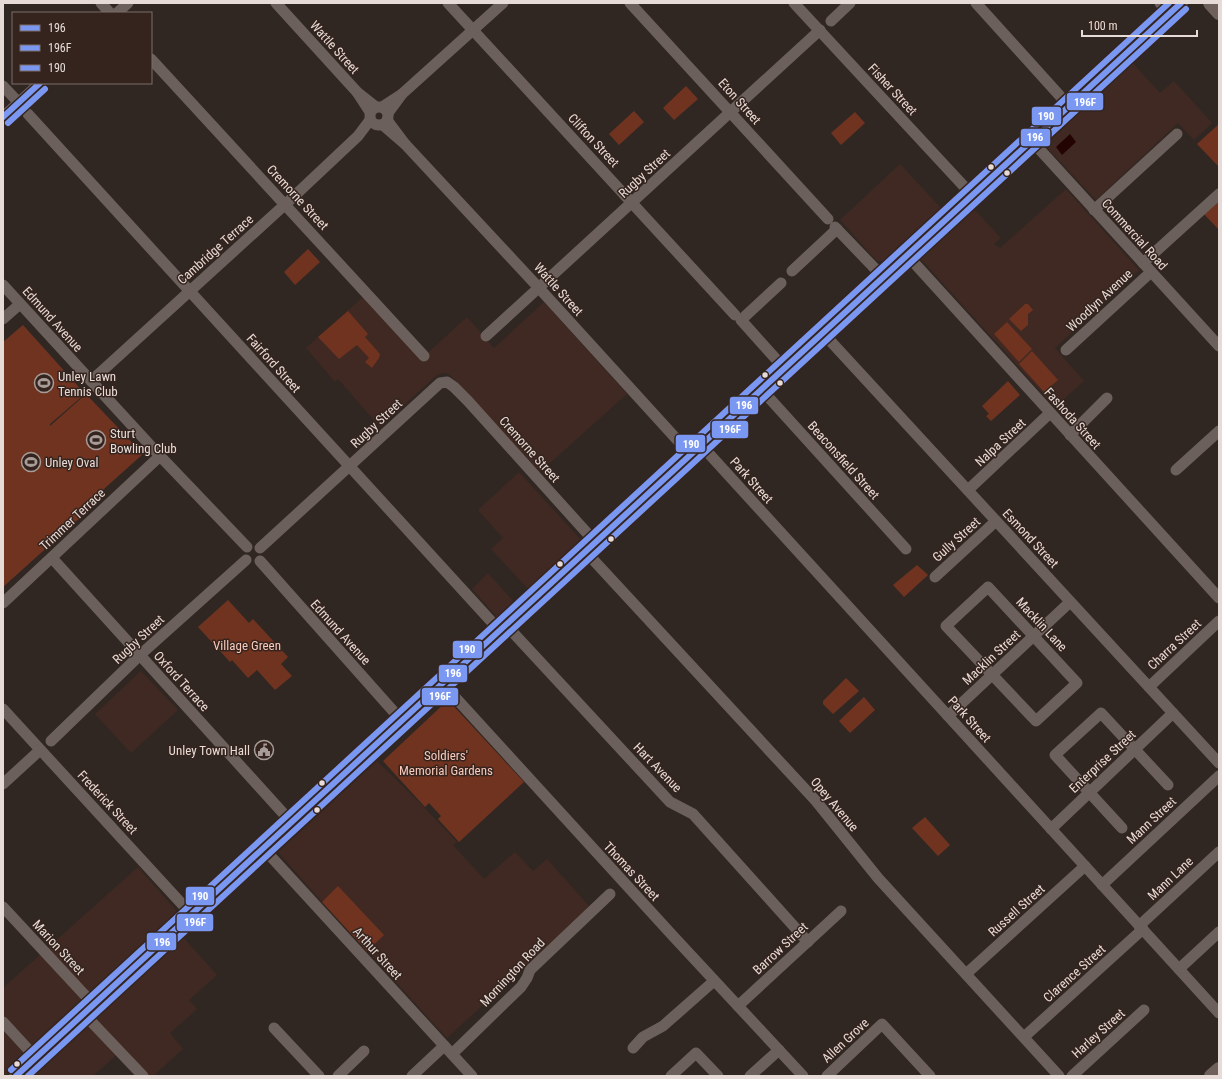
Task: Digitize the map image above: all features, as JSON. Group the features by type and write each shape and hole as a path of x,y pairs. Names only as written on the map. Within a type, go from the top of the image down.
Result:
{"main road":[{"path":"16,1076 443,684 1031,140 1070,106 1165,8 1181,3"},
{"path":"1210,3 1219,13"},
{"path":"1211,1076 1219,1069"}],"street":[{"path":"101,3 109,12"},
{"path":"118,12 128,3"},
{"name":"Wattle Street","path":"276,3 539,288 696,450"},
{"name":"Clifton Street","path":"448,3 633,202 784,368"},
{"name":"Cambridge Terrace","path":"91,382 502,3"},
{"name":"Eton Street","path":"630,3 833,225 883,277"},
{"name":"Fisher Street","path":"794,3 972,195"},
{"path":"831,21 850,3"},
{"path":"976,3 1070,106"},
{"name":"Rugby Street","path":"486,336 820,30"},
{"name":"Cremorne Street","path":"152,60 424,356"},
{"path":"3,117 39,84"},
{"path":"3,86 19,103"},
{"name":"Fairford Street","path":"28,114 350,466 503,628"},
{"path":"1094,210 1177,134"},
{"name":"Commercial Road","path":"1031,140 1219,346"},
{"name":"Woodlyn Avenue","path":"1066,350 1219,194"},
{"path":"792,271 833,225"},
{"name":"Fashoda Street","path":"907,256 1219,598"},
{"path":"738,318 781,283"},
{"name":"Edmund Avenue","path":"3,285 91,382 247,547"},
{"path":"3,319 20,304"},
{"name":"Esmond Street","path":"823,333 1219,763"},
{"name":"Rugby Street","path":"260,548 440,382"},
{"name":"Cremorne Street","path":"440,382 447,382 454,387 591,547"},
{"name":"Beaconsfield Street","path":"761,389 906,549"},
{"path":"1070,434 1107,398"},
{"name":"Nalpa Street","path":"968,490 1050,413"},
{"path":"1176,470 1219,431"},
{"name":"Park Street","path":"696,450 948,716 1219,1013"},
{"name":"Trimmer Terrace","path":"3,603 160,456"},
{"name":"Gully Street","path":"935,578 996,521"},
{"path":"254,545 260,548 262,556 260,561 252,564 246,560 244,554 247,547 254,545"},
{"name":"Opey Avenue","path":"591,547 816,801 878,878 1059,1076"},
{"name":"Oxford Terrace","path":"52,558 292,823"},
{"name":"Rugby Street","path":"51,741 140,655 246,560"},
{"name":"Edmund Avenue","path":"260,561 402,721"},
{"name":"Macklin Lane","path":"988,587 1077,683 1036,721 992,675 946,626 988,587"},
{"name":"Macklin Street","path":"948,716 1070,602"},
{"name":"Charra Street","path":"1149,687 1219,621"},
{"name":"Hart Avenue","path":"503,628 670,802 694,814 808,942"},
{"name":"Thomas Street","path":"443,684 714,981 803,1076"},
{"name":"Frederick Street","path":"3,709 192,914"},
{"path":"1122,828 1056,755 1101,713 1168,785"},
{"name":"Enterprise Street","path":"1051,828 1173,714"},
{"path":"3,784 40,750"},
{"name":"Mann Street","path":"1102,885 1219,776"},
{"name":"Arthur Street","path":"264,849 472,1076"},
{"name":"Mann Lane","path":"1141,927 1219,852"},
{"name":"Russell Street","path":"966,974 1085,866"},
{"name":"Mornington Road","path":"412,1076 448,1050 521,987 530,970 610,894"},
{"name":"Marion Street","path":"3,907 143,1076"},
{"name":"Barrow Street","path":"738,1006 841,911"},
{"name":"Clarence Street","path":"1024,1037 1141,927"},
{"path":"1179,969 1219,932"},
{"path":"632,1048 643,1037 663,1026 714,981"},
{"name":"Harley Street","path":"1072,1076 1144,1010"},
{"path":"3,1022 36,1058"},
{"name":"Allen Grove","path":"827,1076 882,1024 930,1076"},
{"path":"274,1028 319,1076"},
{"path":"750,1076 779,1050"},
{"path":"338,1076 364,1051"},
{"path":"671,1076 696,1053 718,1076"}],"shaded area":[{"path":"1128,58 1160,93 1174,81 1212,123 1194,140 1178,123 1096,200 1040,140"},
{"path":"1070,134 1076,142 1062,155 1056,147"},
{"path":"900,164 941,208 883,261 877,261 840,220"},
{"path":"1066,189 1139,270 1055,348 1084,381 1055,407 919,257 973,208 1001,238 994,244 1000,248"},
{"path":"364,296 421,359 467,317 494,348 544,302 627,394 540,472 449,374 444,373 437,375 380,427 338,379 335,382 306,348"},
{"path":"519,472 582,541 540,580 541,581 529,590 491,549 503,538 478,510"},
{"path":"488,573 515,603 498,618 472,589"},
{"path":"141,671 178,710 131,753 95,714"},
{"path":"377,761 457,842 453,845 484,879 515,852 533,871 547,859 590,907 447,1038 278,852"},
{"path":"138,867 180,915 5,1076 3,1076 3,988"},
{"path":"182,936 217,975 189,1000 197,1009 170,1033 183,1049 153,1076 148,1076 123,1049 93,1076 26,1076"}],"green space":[{"path":"686,86 698,99 674,120 663,108"},
{"path":"634,111 644,122 619,145 609,134"},
{"path":"855,112 865,123 841,145 831,133"},
{"path":"1219,124 1219,167 1197,144"},
{"path":"1219,198 1219,230 1203,213"},
{"path":"308,249 320,262 295,285 284,272"},
{"path":"1025,304 1028,304 1033,310 1028,314 1028,325 1021,331 1009,319"},
{"path":"348,311 368,334 365,337 380,354 372,368 365,362 369,358 357,345 339,359 318,337"},
{"path":"1007,322 1032,349 1019,362 994,334"},
{"path":"23,325 85,394 50,424 50,426 86,394 143,454 105,488 82,516 3,587 3,342"},
{"path":"1032,351 1058,380 1044,392 1019,364"},
{"path":"1008,381 1020,395 991,421 986,416 989,414 982,406"},
{"path":"917,565 928,575 904,597 893,585"},
{"name":"Village Green","path":"228,600 249,623 253,619 288,657 281,664 292,676 275,690 257,670 248,678 232,660 230,662 198,627"},
{"path":"846,678 859,691 833,714 823,704 823,701"},
{"path":"864,697 875,710 850,733 839,721"},
{"name":"Soldiers' Memorial Gardens","path":"448,700 524,782 459,842 438,819 441,816 429,803 425,807 383,761"},
{"path":"925,817 950,845 938,856 912,828"},
{"path":"338,886 384,935 367,951 322,902"}],"transit line":[{"name":"190","path":"11,1070 1169,3"},
{"name":"196","path":"16,1076 1181,3"},
{"name":"196F","path":"28,1076 1186,9"},
{"path":"3,117 39,84"},
{"path":"8,123 45,89"}],"place":[{"name":"Unley Lawn Tennis Club","path":"44,383"},
{"name":"Sturt Bowling Club","path":"96,440"},
{"name":"Unley Oval","path":"31,462"},
{"name":"Unley Town Hall","path":"264,750"}]}
